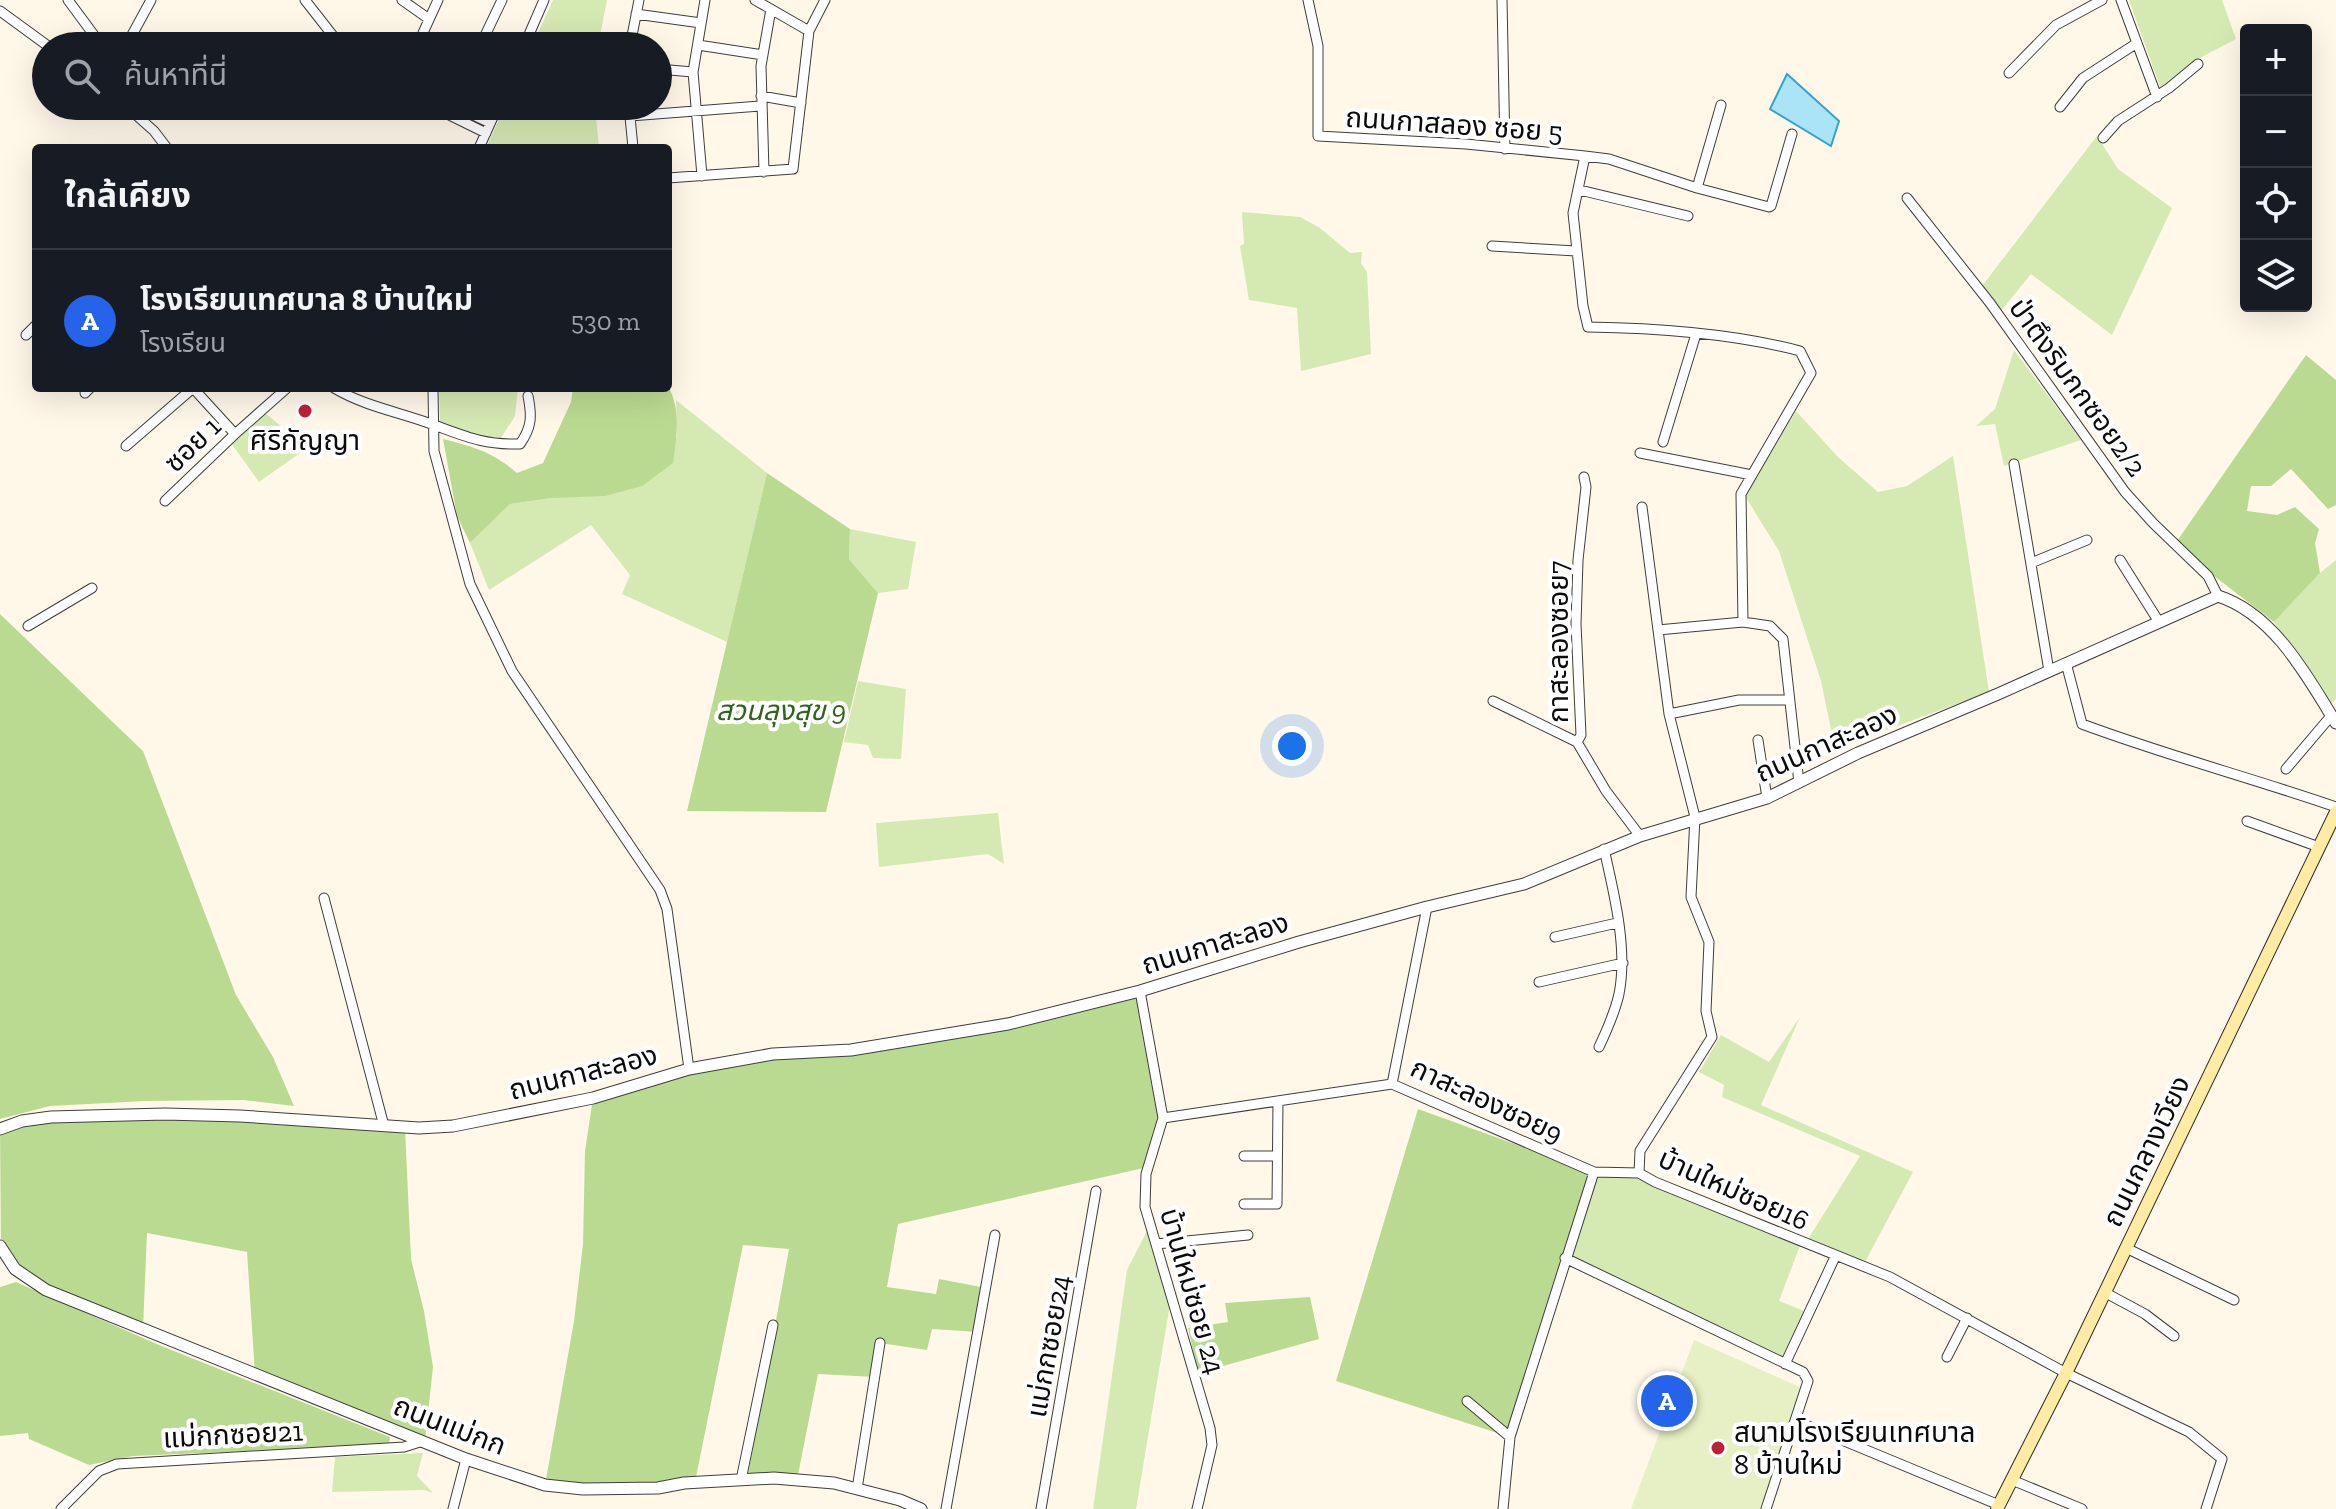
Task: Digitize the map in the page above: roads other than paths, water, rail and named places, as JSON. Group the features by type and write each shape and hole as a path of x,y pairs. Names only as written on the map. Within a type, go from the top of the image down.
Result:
{"main road":[{"name":"ถนนกลางเวียง","path":"1998,1507 2066,1373 2336,810"}],"street":[{"path":"68,0 92,32"},
{"path":"134,32 151,0"},
{"path":"305,0 330,32"},
{"path":"402,0 429,19"},
{"path":"423,32 438,0"},
{"path":"487,32 502,0"},
{"path":"530,32 544,0"},
{"path":"633,32 639,0"},
{"path":"702,176 693,72 705,0"},
{"path":"755,0 809,31"},
{"path":"672,178 793,169 809,31 825,0"},
{"name":"ถนนกาสลอง ซอย 5","path":"1308,0 1318,46 1318,136 1466,144 1585,156 1573,213 1588,327 1696,334 1800,351 1811,373 1741,494 1743,622"},
{"path":"1502,0 1505,149"},
{"path":"2009,73 2056,25 2102,0"},
{"path":"2121,0 2157,97"},
{"path":"764,172 760,101 763,55 771,9"},
{"path":"0,11 32,34"},
{"path":"636,14 701,23"},
{"path":"2060,107 2083,78 2137,43"},
{"path":"698,45 763,55"},
{"path":"2103,138 2118,121 2136,107 2157,97 2198,64"},
{"path":"672,70 693,72"},
{"path":"672,112 696,112 760,101 801,103"},
{"path":"1697,188 1721,105"},
{"path":"142,120 164,144"},
{"path":"472,120 488,128"},
{"path":"481,144 492,120"},
{"path":"630,120 633,144"},
{"path":"1585,156 1609,159 1697,188 1770,207 1792,134"},
{"path":"1580,190 1688,216"},
{"name":"ป่าตึงริมกกซอย2/2","path":"1907,198 1990,303 2125,492 2208,576 2218,596"},
{"path":"1492,246 1576,251"},
{"path":"26,335 32,329"},
{"path":"1663,442 1696,334"},
{"path":"126,446 188,392"},
{"path":"197,392 235,434"},
{"name":"ซอย 1","path":"165,501 282,392"},
{"path":"340,392 355,401 463,437 499,445 520,444 530,429 532,416 528,396"},
{"path":"433,392 434,451 470,584 485,617 512,671 660,890 667,909 689,1069"},
{"path":"1640,453 1752,475"},
{"path":"2014,464 2049,671"},
{"name":"กาสะลองซอย7","path":"1584,477 1586,487 1579,545 1576,624 1581,735 1577,742 1606,791 1640,836"},
{"path":"1642,507 1669,714 1695,817"},
{"path":"2031,563 2087,540"},
{"path":"2120,560 2159,622"},
{"path":"28,626 92,588"},
{"path":"2218,596 2241,608 2276,635 2334,719 2286,769"},
{"name":"ถนนกาสะลอง","path":"0,1129 22,1121 51,1117 165,1114 419,1128 507,1117 593,1098 689,1069 773,1054 851,1050 1008,1024 1140,991 1427,907 1524,884 1640,836 1695,817 1767,798 1858,753 2218,596"},
{"path":"1658,630 1743,622 1770,626 1783,639 1799,783"},
{"path":"2066,663 2082,724 2156,751 2268,784 2336,810"},
{"path":"1669,714 1739,700 1788,700"},
{"path":"1493,701 1577,742"},
{"path":"1758,740 1767,798"},
{"name":"บ้านใหม่ซอย16","path":"1695,817 1691,897 1709,942 1706,1011 1712,1037 1640,1151 1639,1173 1835,1257 1890,1277 2066,1373 2189,1432 2222,1459 2206,1509"},
{"path":"2247,821 2319,847"},
{"path":"1599,1047 1619,994 1623,963 1616,901 1604,849"},
{"path":"324,898 384,1126"},
{"name":"กาสะลองซอย9","path":"1427,907 1392,1084 1594,1172"},
{"path":"1555,937 1617,923"},
{"path":"1539,982 1623,963"},
{"name":"บ้านใหม่ซอย 24","path":"1140,991 1163,1118 1146,1174 1145,1207 1210,1428 1212,1445 1197,1509"},
{"path":"1163,1118 1392,1084"},
{"path":"1244,1204 1277,1204 1278,1101"},
{"path":"1244,1156 1277,1156"},
{"path":"1503,1509 1510,1437 1594,1172 1639,1173"},
{"name":"แม่กกซอย24","path":"1041,1509 1096,1191"},
{"path":"946,1509 995,1235"},
{"path":"1156,1244 1248,1235"},
{"name":"ถนนแม่กก","path":"0,1246 15,1269 46,1290 466,1459 545,1485 583,1489 658,1488 684,1483 774,1478 834,1483 900,1500 921,1509"},
{"path":"2126,1248 2234,1300"},
{"path":"1785,1364 1835,1257"},
{"path":"1565,1258 1803,1372 1808,1381 1766,1509"},
{"path":"2104,1292 2153,1319 2174,1336"},
{"path":"1947,1357 1967,1318"},
{"path":"741,1480 773,1325"},
{"path":"857,1489 880,1343"},
{"path":"1467,1401 1510,1437"},
{"path":"1796,1421 1998,1507"},
{"name":"แม่กกซอย21","path":"61,1509 99,1471 117,1464 404,1447 425,1441"},
{"path":"453,1509 466,1459"},
{"path":"2012,1480 2082,1509"}],"water":[{"path":"1787,74 1839,121 1831,146 1770,109"}],"place":[{"name":"ศิริกัญญา","path":"305,411"},
{"name":"โรงเรียนเทศบาล 8 บ้านใหม่","path":"1667,1401"},
{"name":"สนามโรงเรียนเทศบาล 8 บ้านใหม่","path":"1718,1448"}],"park label":[{"name":"สวนลุงสุข 9","path":"781,710"}]}
